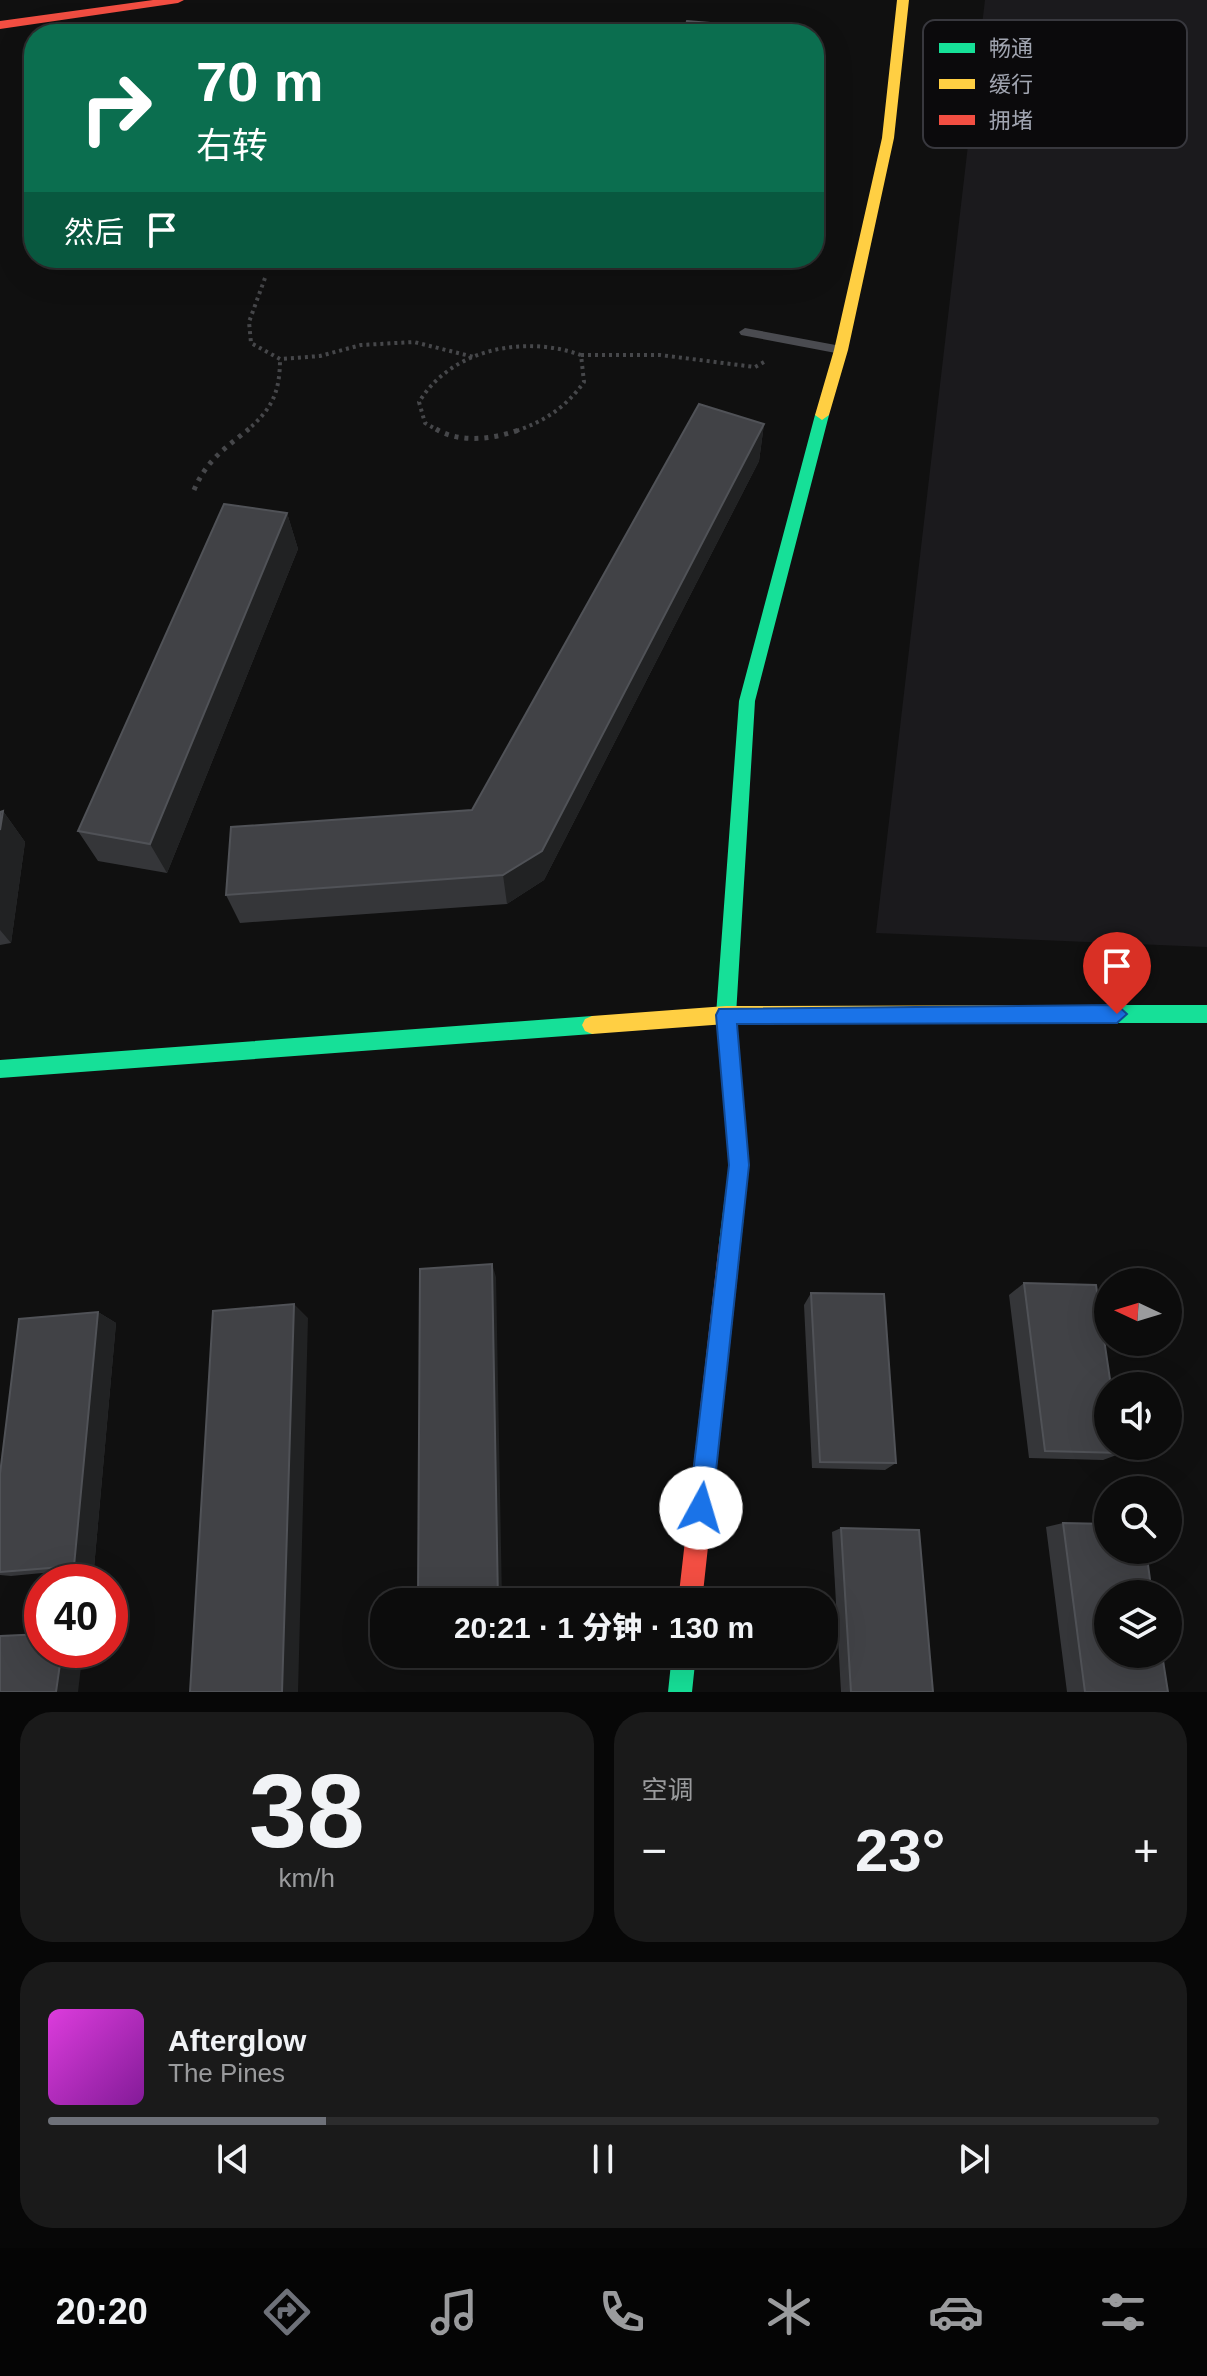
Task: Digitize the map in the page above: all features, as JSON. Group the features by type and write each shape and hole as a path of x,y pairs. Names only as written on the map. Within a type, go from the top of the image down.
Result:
{"street":[{"path":"0,25 178,0"},
{"path":"692,1588 739,1165 726,1015 747,701 787,539 841,350 888,138 903,0"},
{"path":"0,1069 726,1015 1207,1014"},
{"path":"680,1692 683,1668"}],"lane":[{"path":"745,332 841,350"}],"path":[{"path":"265,278 249,322 251,343 280,359 320,356 361,345 414,342 475,357"},
{"path":"581,355 584,382 567,406 495,438 471,440 447,437 425,423 419,402 433,382 475,357 501,347 528,343 556,346 581,355 660,355 755,367 800,343"},
{"path":"194,490 198,471 262,420 277,400 283,379 280,359"}],"shaded area":[{"path":"985,0 1207,0 1207,947 876,933 968,148 1187,148 1187,20 983,20"}],"building":[{"path":"687,21 721,24 686,24"},
{"path":"699,404 764,424 542,851 503,875 226,895 231,827 472,810"},
{"path":"224,504 287,513 150,844 78,831"},
{"path":"492,1264 498,1588 418,1588 420,1269"},
{"path":"1024,1283 1094,1285 1094,1356 1107,1356 1109,1372 1094,1372 1094,1452 1045,1451"},
{"path":"811,1293 884,1294 896,1463 820,1462"},
{"path":"294,1304 282,1692 190,1692 213,1311"},
{"path":"98,1312 74,1564 24,1564 24,1570 0,1572 0,1474 19,1319"},
{"path":"1063,1523 1094,1524 1094,1564 1148,1564 1150,1580 1094,1580 1094,1668 1164,1668 1168,1692 1085,1692"},
{"path":"841,1528 919,1530 933,1692 851,1692"},
{"path":"24,1635 24,1668 59,1668 56,1692 0,1692 0,1636"}],"traffic: fast":[{"path":"730,1243 739,1165 726,1015 747,701 822,415"},
{"path":"1071,1014 1207,1014"},
{"path":"0,1069 592,1025"},
{"path":"680,1692 683,1668"}],"traffic: slow":[{"path":"822,415 841,350 888,138 903,0"},
{"path":"592,1025 726,1015 1071,1014"}],"traffic: jam":[{"path":"0,25 178,0"},
{"path":"692,1588 730,1243"}],"route":[{"path":"701,1508 739,1165 726,1015 1117,1014"}]}
